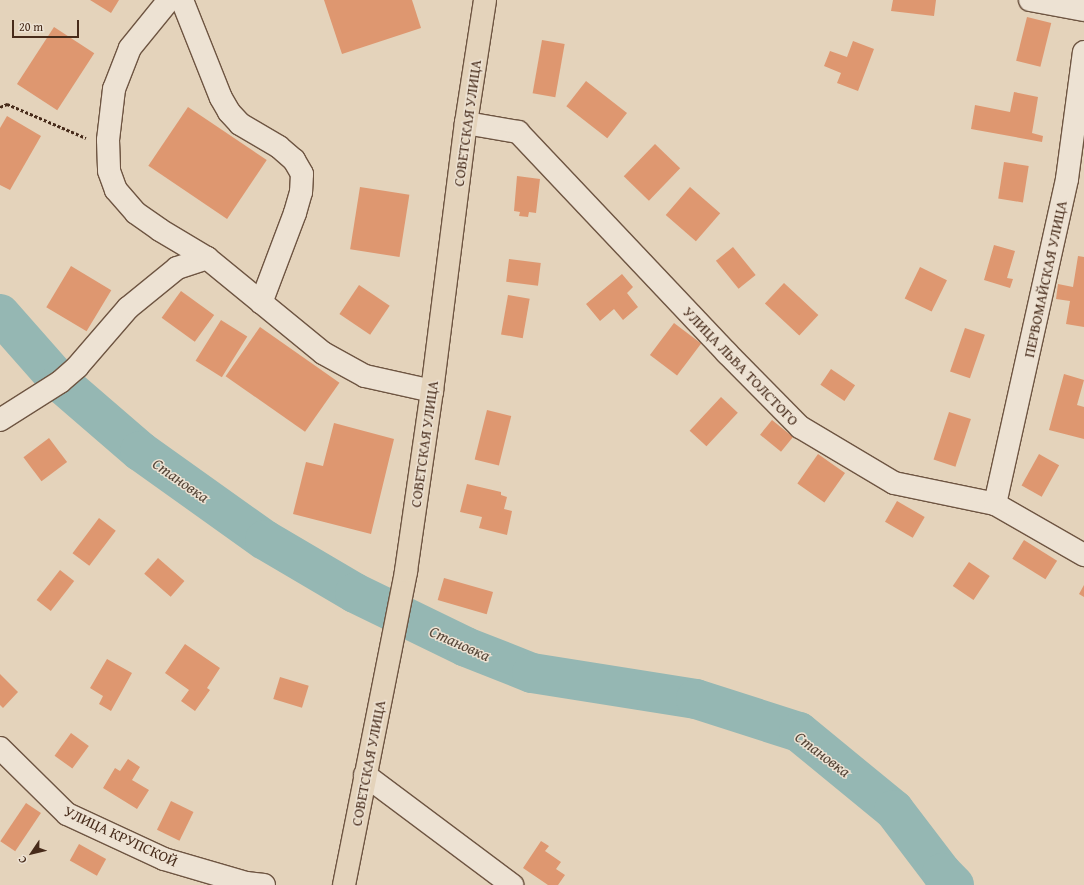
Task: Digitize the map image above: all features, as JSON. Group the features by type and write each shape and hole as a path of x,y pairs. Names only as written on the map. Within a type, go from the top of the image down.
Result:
{"main road":[{"name":"СОВЕТСКАЯ УЛИЦА","path":"344,885 406,571 432,391 466,124 485,0"}],"street":[{"path":"169,0 127,55 114,88 108,148 109,171 116,190 136,212 160,230 207,258 323,353 365,376 432,391"},
{"path":"182,0 221,98 229,112 240,124 279,147 294,160 302,174 300,192 295,213 261,303"},
{"path":"1030,0 1084,10"},
{"name":"ПЕРВОМАЙСКАЯ УЛИЦА","path":"995,504 1067,179 1084,52"},
{"name":"УЛИЦА ЛЬВА ТОЛСТОГО","path":"466,124 518,132 800,428 894,483 995,504 1084,555"},
{"path":"0,420 60,382 77,367 128,308 177,268 207,258"},
{"name":"УЛИЦА КРУПСКОЙ","path":"0,748 67,814 164,858 246,883 264,885"},
{"path":"365,775 512,885"}],"path":[{"path":"0,107 7,104 108,148"}],"building":[{"path":"90,0 119,0 111,13"},
{"path":"324,0 412,0 421,28 342,54"},
{"path":"893,0 936,0 934,16 891,11"},
{"path":"1027,17 1051,23 1040,67 1016,61"},
{"path":"54,27 94,53 57,110 17,84"},
{"path":"542,40 565,44 555,97 533,93"},
{"path":"853,41 874,49 858,91 837,83 841,73 824,66 830,51 847,57"},
{"path":"586,81 627,113 607,138 566,106"},
{"path":"1014,92 1038,97 1032,133 1043,136 1042,142 971,129 975,105 1010,112"},
{"path":"188,107 267,160 227,219 148,166"},
{"path":"7,116 41,136 10,190 0,185 0,128"},
{"path":"655,144 680,168 649,201 624,176"},
{"path":"1004,162 1029,166 1023,202 998,199"},
{"path":"517,176 540,179 536,213 529,212 528,217 519,216 520,212 514,211"},
{"path":"360,187 409,195 400,257 350,249"},
{"path":"690,187 720,213 696,241 666,215"},
{"path":"994,245 1015,251 1007,278 1013,279 1010,288 984,280"},
{"path":"733,247 756,275 739,289 716,261"},
{"path":"1078,256 1084,257 1084,327 1066,324 1070,301 1056,299 1058,284 1073,287"},
{"path":"509,259 541,263 538,286 506,282"},
{"path":"71,266 111,290 87,331 46,307"},
{"path":"920,267 947,280 932,312 905,298"},
{"path":"622,274 633,287 627,293 638,307 623,320 614,309 600,321 586,304"},
{"path":"784,283 818,315 799,336 765,303"},
{"path":"359,285 390,306 370,335 339,314"},
{"path":"181,291 214,315 195,342 162,318"},
{"path":"508,295 530,299 523,338 501,334"},
{"path":"221,320 247,336 222,377 196,361"},
{"path":"674,323 701,343 677,375 650,355"},
{"path":"260,327 339,383 305,432 226,376"},
{"path":"965,328 985,335 970,378 950,371"},
{"path":"831,369 855,385 844,401 820,385"},
{"path":"1064,374 1084,380 1077,405 1084,407 1084,439 1049,430"},
{"path":"721,397 738,413 706,446 690,431"},
{"path":"487,410 511,416 499,466 475,459"},
{"path":"949,412 971,419 955,467 934,460"},
{"path":"772,420 793,437 781,452 760,435"},
{"path":"334,423 394,439 371,534 293,514 306,462 323,466"},
{"path":"49,438 67,462 41,481 23,457"},
{"path":"818,454 845,473 824,502 797,483"},
{"path":"1039,454 1059,465 1042,497 1022,485"},
{"path":"467,484 501,492 501,495 507,497 504,509 512,511 507,535 479,528 482,517 460,512"},
{"path":"897,501 925,517 913,538 885,522"},
{"path":"99,518 116,531 89,566 73,553"},
{"path":"1024,540 1057,561 1045,579 1012,559"},
{"path":"158,558 184,581 171,597 144,574"},
{"path":"969,562 990,576 974,600 953,586"},
{"path":"60,570 74,581 51,611 37,600"},
{"path":"444,578 493,592 487,614 438,600"},
{"path":"1084,585 1084,597 1079,594"},
{"path":"185,644 220,668 207,688 210,690 195,711 181,701 189,690 165,673"},
{"path":"107,659 132,673 111,711 99,704 103,696 90,688"},
{"path":"0,674 18,692 3,708 0,705"},
{"path":"280,677 309,686 302,708 273,699"},
{"path":"71,733 89,746 72,769 55,756"},
{"path":"128,759 140,767 132,780 149,790 137,809 103,788 115,768 120,771"},
{"path":"171,801 193,812 179,841 157,830"},
{"path":"26,803 41,813 15,851 0,841"},
{"path":"541,841 549,846 545,851 561,862 556,869 565,875 558,885 548,885 523,868"},
{"path":"79,844 106,859 97,876 70,861"}],"waterway":[{"name":"Становка","path":"0,314 60,382 140,451 265,540 355,593 466,647 532,673 696,699 799,732 894,810 942,873 954,885"}]}
